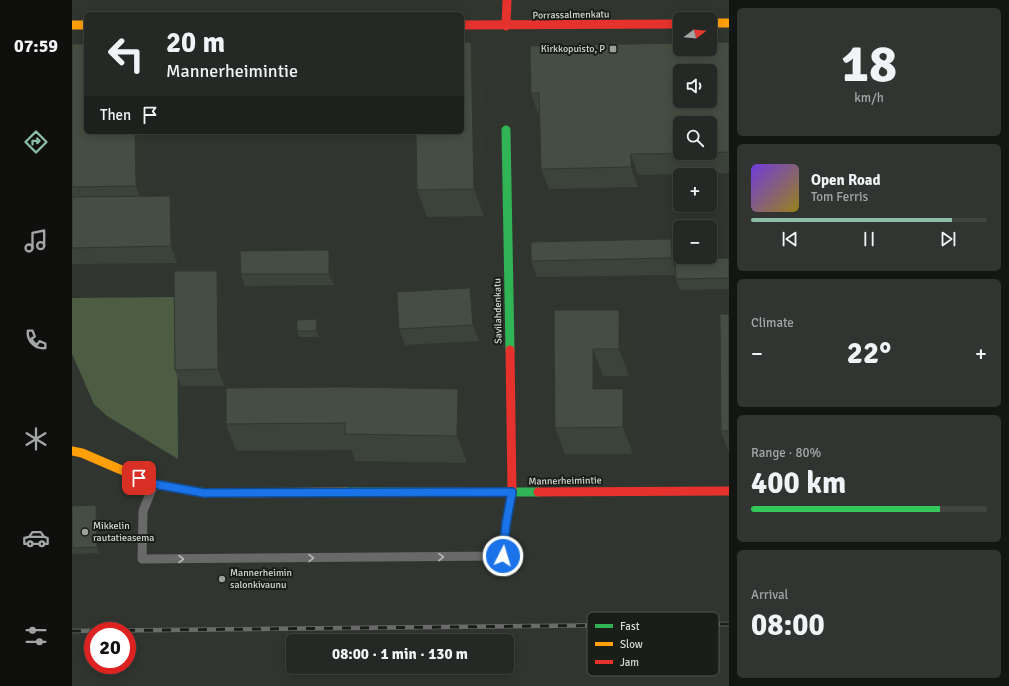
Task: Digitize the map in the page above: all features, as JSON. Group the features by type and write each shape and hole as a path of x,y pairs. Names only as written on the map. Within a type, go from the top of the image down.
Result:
{"street":[{"path":"506,26 507,0"},
{"path":"717,23 729,23"},
{"name":"Porrassalmenkatu","path":"464,25 673,24"},
{"path":"72,25 84,25"},
{"name":"Savilahdenkatu","path":"506,130 512,492"},
{"name":"Mannerheimintie","path":"72,451 82,453 154,484 204,493 729,491"}],"lane":[{"path":"154,484 143,511 142,559 503,556 506,524 512,492"}],"green space":[{"path":"177,297 178,459 107,416 94,404 72,354 72,298"}],"building":[{"path":"464,42 471,42 474,189 417,190 416,134 464,134"},
{"path":"717,42 729,42 729,152 717,153 717,116 673,116 673,153 631,154 631,167 541,169 539,93 531,93 530,46 673,43 673,56 717,56"},
{"path":"72,44 84,44 84,134 135,134 136,186 72,187"},
{"path":"170,196 171,246 72,248 72,197"},
{"path":"671,239 672,258 531,261 531,242"},
{"path":"329,250 329,274 241,274 240,251"},
{"path":"717,258 729,258 729,278 676,279 675,264 717,264"},
{"path":"174,271 217,271 218,369 175,370"},
{"path":"470,288 473,325 399,329 397,292"},
{"path":"554,310 619,310 619,349 593,349 593,389 623,389 623,427 555,428"},
{"path":"720,314 729,314 729,431 721,431"},
{"path":"317,319 316,331 297,331 297,320"},
{"path":"346,387 458,389 457,436 345,434 345,423 226,424 226,388"},
{"name":"Mikkelin rautatieasema","path":"96,505 97,547 72,548 72,506"}],"railway":[{"path":"719,624 729,624"},
{"path":"72,631 587,626"}],"traffic: fast":[{"path":"506,130 510,350"},
{"path":"345,492 538,492"}],"traffic: slow":[{"path":"717,23 729,23"},
{"path":"72,25 84,25"},
{"path":"72,451 82,453 154,484 204,493 345,492"}],"traffic: jam":[{"path":"506,26 507,0"},
{"path":"464,25 673,24"},
{"path":"510,350 512,492"},
{"path":"538,492 729,491"}],"place":[{"name":"Kirkkopuisto, P","path":"613,49"},
{"name":"Mikkelin rautatieasema","path":"85,532"},
{"name":"Mannerheimin salonkivaunu","path":"222,579"}],"route":[{"path":"139,478 154,484 204,493 512,492 506,524 503,556"}]}
